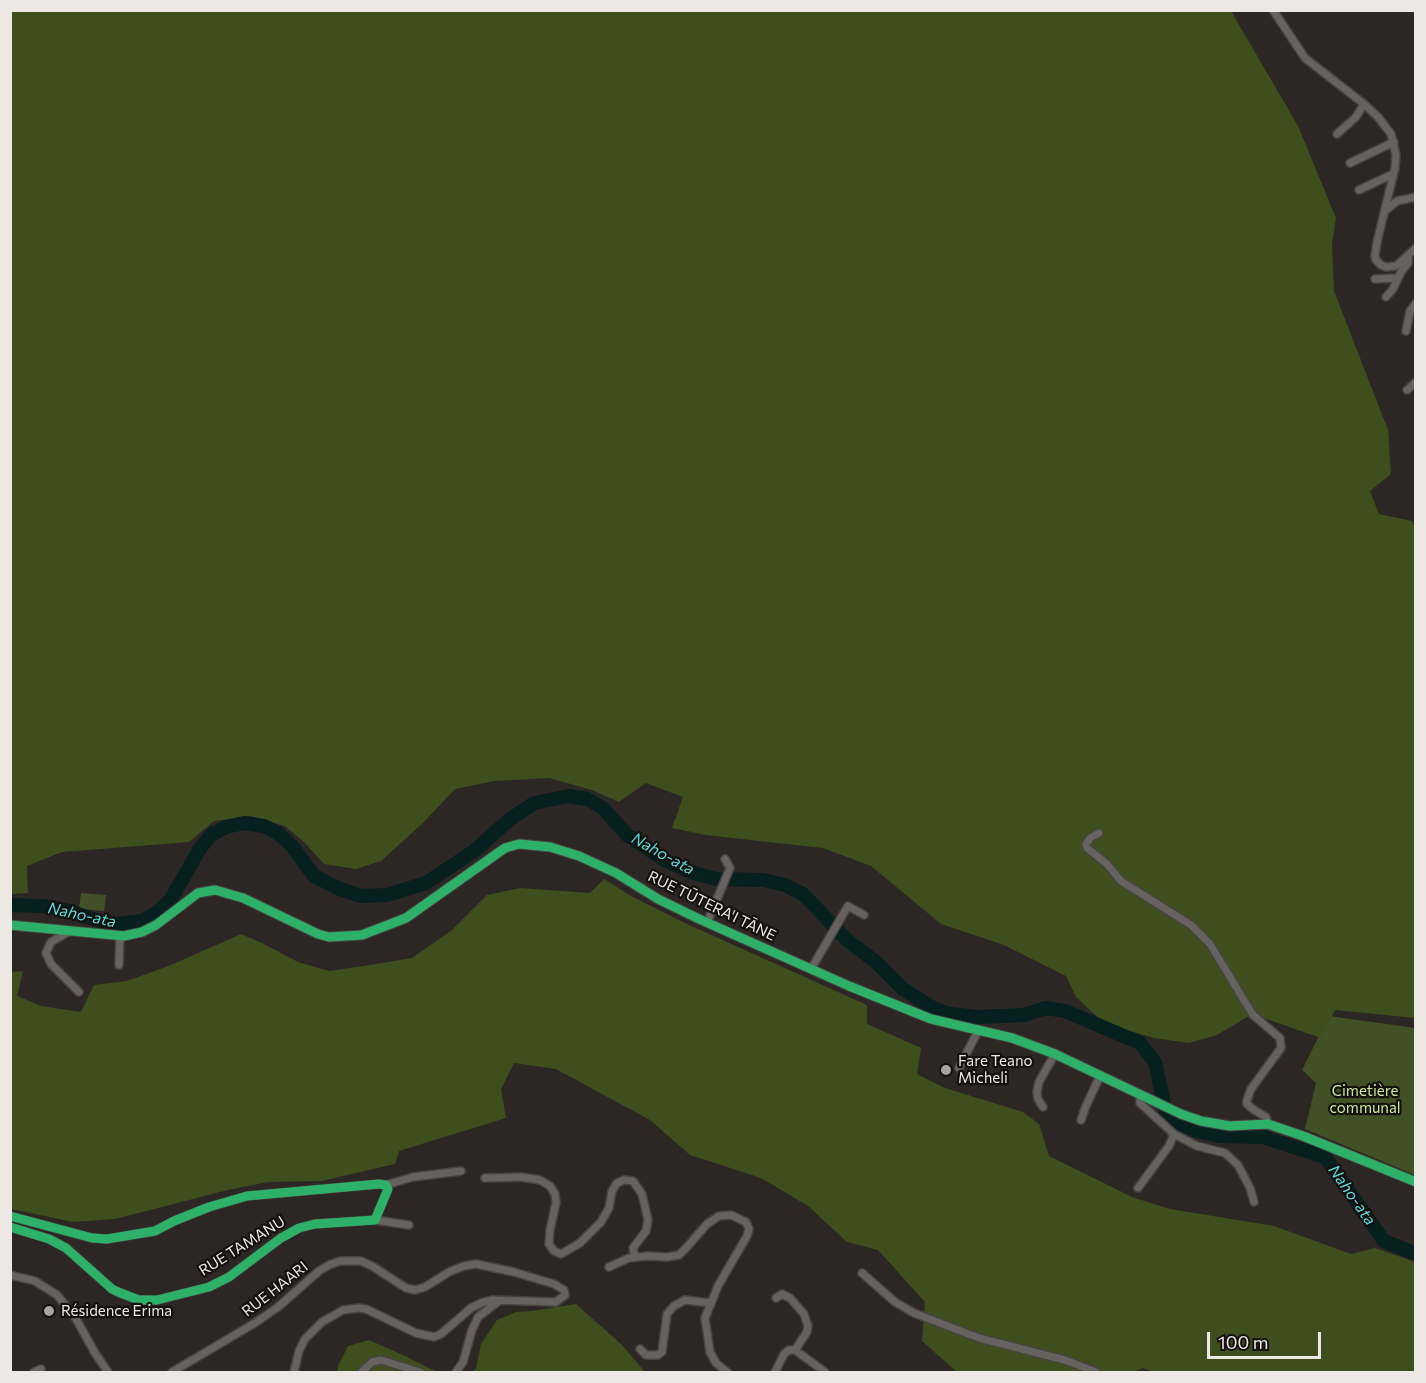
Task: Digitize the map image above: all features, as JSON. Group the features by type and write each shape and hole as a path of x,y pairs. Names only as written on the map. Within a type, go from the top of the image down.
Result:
{"street":[{"path":"1273,10 1305,58 1364,104 1391,134 1396,155 1377,242 1376,261 1381,265 1396,266 1416,248"},
{"path":"1337,134 1356,117 1364,104"},
{"path":"1350,163 1394,142"},
{"path":"1359,190 1393,174"},
{"path":"1384,211 1397,201 1416,196"},
{"path":"1386,297 1408,263 1408,255"},
{"path":"1375,279 1397,278"},
{"path":"1406,331 1410,311 1416,303"},
{"path":"1407,390 1416,382"},
{"path":"1099,833 1090,838 1086,844 1087,848 1107,864 1120,881 1191,925 1210,944 1253,1015 1280,1038 1281,1048 1251,1089 1247,1100 1247,1104 1266,1117 1268,1124"},
{"name":"RUE TŪTERA'I TĀNE","path":"10,925 120,936 142,932 156,925 198,893 214,890 243,898 318,934 336,937 362,935 406,918 489,857 505,848 519,844 550,847 579,856 616,873 658,899 811,969 931,1019 1012,1038 1055,1054 1181,1114 1201,1121 1230,1126 1268,1124 1416,1182"},
{"path":"707,922 730,868 725,859"},
{"path":"811,969 848,906 864,915"},
{"path":"70,931 51,942 46,953 51,964 80,992"},
{"path":"119,965 120,936"},
{"path":"959,1068 978,1031"},
{"path":"1043,1107 1038,1099 1039,1083 1055,1054"},
{"path":"1081,1120 1100,1076"},
{"path":"1140,1094 1140,1102 1174,1134 1197,1146 1225,1153 1241,1168 1254,1202"},
{"path":"1138,1188 1163,1155 1174,1134"},
{"path":"10,1216 92,1238 120,1238 155,1231 208,1207 247,1196 387,1185 413,1177 461,1171"},
{"path":"485,1178 521,1177 540,1180 550,1186 555,1194 556,1203 549,1244 554,1251 561,1254 580,1243 601,1222 609,1208 612,1191 617,1183 624,1180 633,1181 642,1194 648,1220 645,1231 633,1248 634,1257"},
{"path":"375,1220 386,1196 387,1185"},
{"path":"609,1267 634,1257 679,1255 707,1224 719,1216 731,1215 744,1221 749,1227 747,1236 718,1286 705,1318 708,1343 713,1359 727,1372"},
{"name":"RUE TAMANU","path":"10,1227 41,1236 66,1248 118,1292 139,1300 157,1300 209,1287 229,1277 281,1238 299,1228 315,1224 375,1220 409,1225"},
{"name":"RUE HAARI","path":"172,1372 255,1323 278,1307 319,1271 340,1262 361,1261 406,1288 415,1290 425,1287 449,1272 476,1264 514,1272 554,1284 564,1290 565,1295 556,1302 492,1300 481,1303 471,1308 441,1334 434,1337 416,1334 366,1310 358,1308 343,1310 322,1323 305,1339 299,1351 294,1372"},
{"path":"862,1273 894,1302 914,1313 979,1338 1065,1359 1096,1372"},
{"path":"10,1275 35,1281 57,1295 75,1317 108,1372"},
{"path":"776,1298 782,1294 788,1296 806,1318 807,1332 795,1350"},
{"path":"640,1349 646,1355 658,1355 662,1352 667,1314 674,1306 684,1300 710,1303"},
{"path":"456,1372 463,1362 478,1317 499,1301"},
{"path":"775,1372 784,1354 789,1350 795,1350 825,1372"},
{"path":"362,1372 372,1362 381,1360 420,1372"}],"green space":[{"path":"11,11 1231,11 1298,126 1336,218 1332,244 1334,291 1388,430 1391,474 1370,491 1379,514 1412,521 1415,527 1415,1018 1335,1010 1321,1038 1252,1014 1217,1035 1189,1043 1154,1038 1104,1023 1076,997 1066,976 1004,945 941,924 871,866 823,848 706,835 672,828 683,797 646,783 619,802 592,790 549,778 494,781 455,789 423,823 381,861 356,869 324,864 285,826 251,816 214,821 189,842 62,852 27,866 28,893 11,894"},
{"path":"604,879 631,896 687,924 867,1005 867,1024 921,1048 917,1074 945,1088 1023,1112 1039,1124 1049,1156 1132,1197 1170,1209 1274,1226 1351,1254 1375,1248 1415,1262 1415,1372 1153,1372 1143,1368 1133,1372 957,1372 922,1341 925,1302 878,1250 847,1242 808,1206 761,1178 690,1155 650,1120 556,1069 514,1063 501,1089 506,1118 399,1151 395,1164 322,1181 268,1182 115,1219 73,1222 11,1209 10,972 23,971 17,996 41,1006 81,1012 94,985 127,981 171,965 241,934 298,962 329,971 370,965 412,958 452,930 487,895 520,888 590,893"},
{"path":"81,893 106,895 104,911 79,909"},
{"name":"Cimetière communal","path":"1329,1016 1415,1028 1415,1175 1305,1129 1316,1083 1302,1070"},
{"path":"576,1304 622,1345 645,1372 471,1372 476,1369 481,1344 497,1320 516,1312"},
{"path":"369,1340 437,1372 337,1372 348,1346"}],"waterway":[{"name":"Naho-ata","path":"10,905 45,906 115,924 142,921 155,914 171,899 199,850 211,835 226,827 244,823 264,826 278,833 292,846 314,876 361,896 387,895 426,883 474,851 509,820 534,803 569,796 587,799 603,808 627,835 666,861 690,872 716,879 764,880 785,885 803,894 847,940 876,962 903,989 933,1008 950,1014 977,1017 1024,1015 1046,1008 1065,1011 1140,1043 1155,1062 1166,1113 1171,1120 1178,1125 1219,1136 1263,1137 1325,1157 1384,1241 1416,1254"}],"cycle path":[{"path":"10,925 124,936 142,932 156,925 198,893 215,890 243,898 318,934 329,937 362,935 406,918 505,848 519,844 550,847 579,856 616,873 658,899 699,919 849,986 931,1019 1012,1038 1055,1054 1181,1114 1201,1121 1230,1126 1268,1124 1416,1182"},
{"path":"10,1216 92,1238 107,1239 155,1231 209,1207 247,1196 379,1184 386,1185 388,1189 375,1220 315,1224 299,1228 281,1238 229,1277 209,1287 157,1300 139,1300 118,1292 66,1248 49,1239 10,1227"}],"place":[{"name":"Fare Teano Micheli","path":"946,1070"},
{"name":"Résidence Erima","path":"49,1311"}]}
